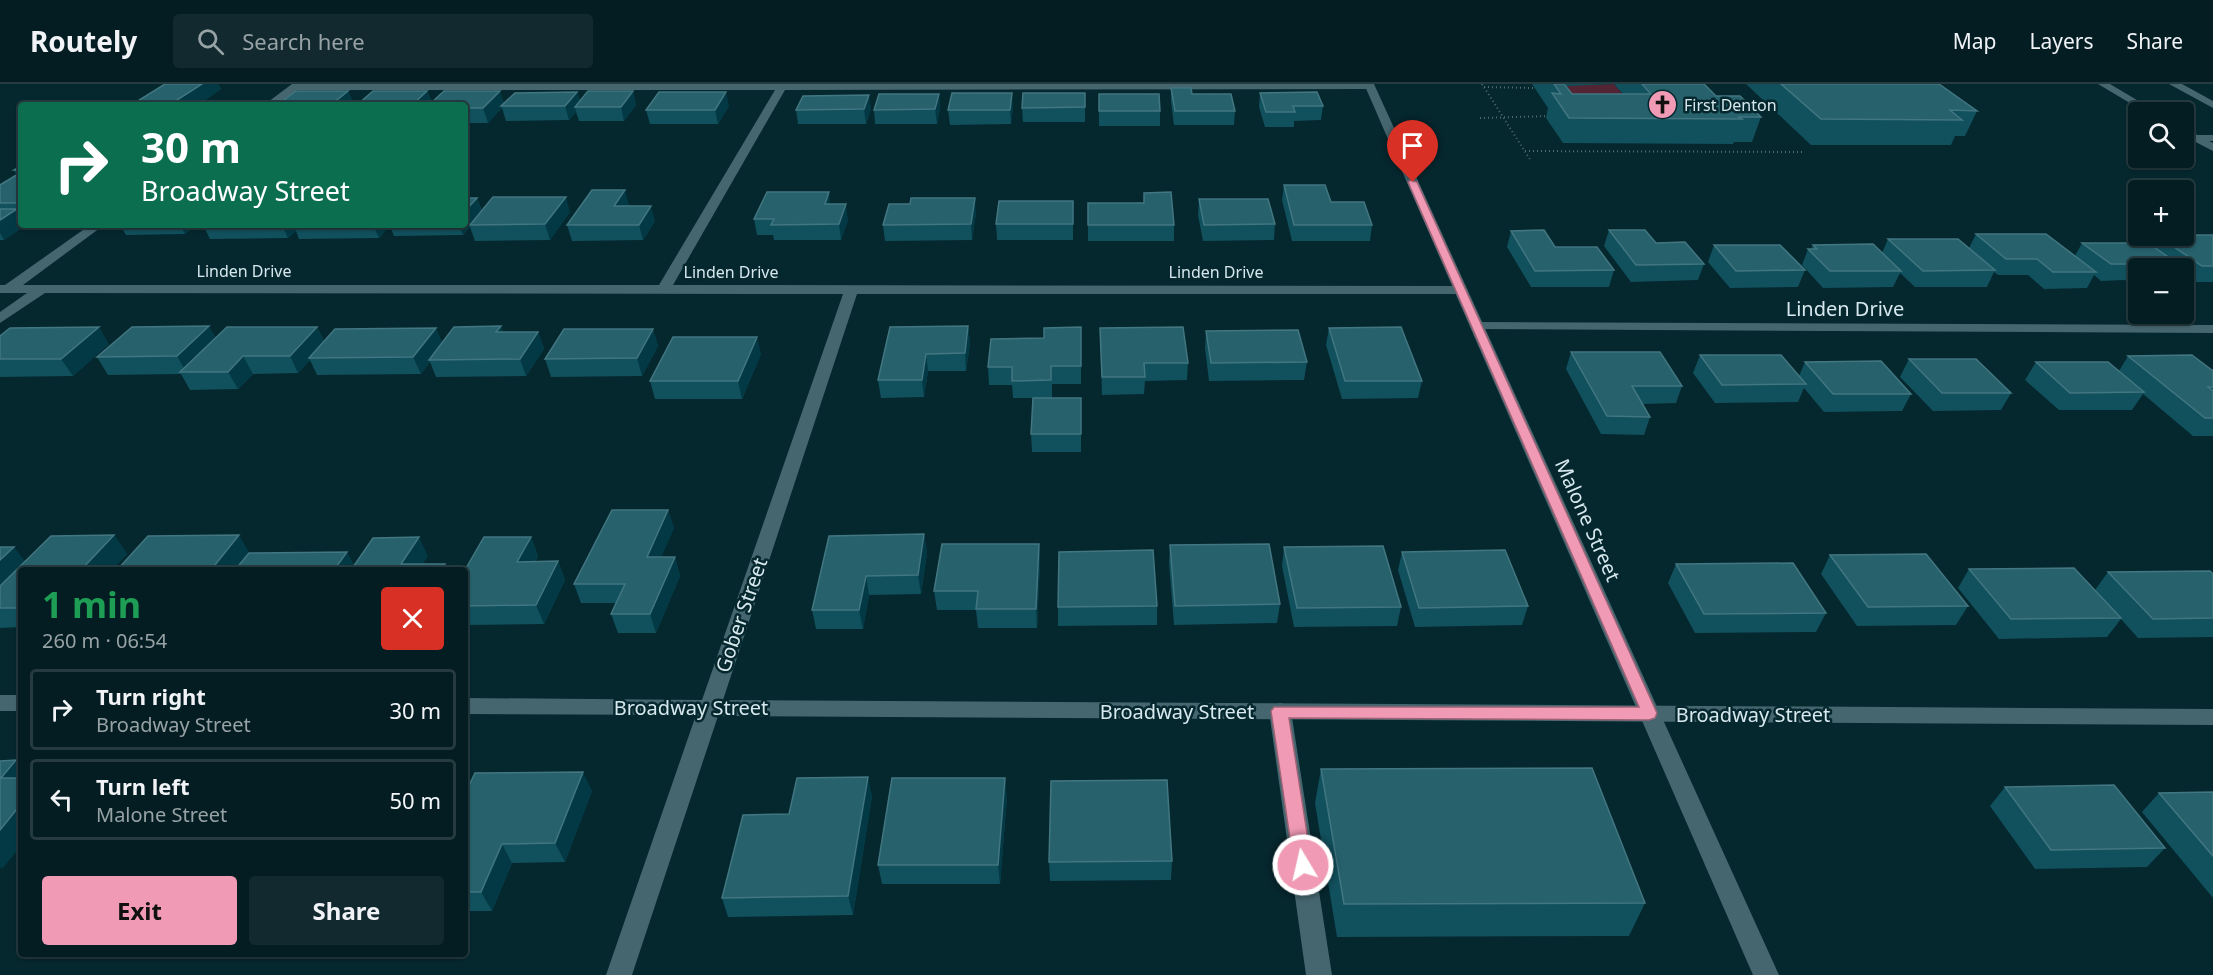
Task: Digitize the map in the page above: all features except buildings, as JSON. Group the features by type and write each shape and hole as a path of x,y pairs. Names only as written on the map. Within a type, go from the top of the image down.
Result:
{"street":[{"path":"2103,84 2134,102"},
{"path":"2174,84 2213,105"},
{"path":"273,102 297,85 1370,85"},
{"path":"664,290 782,85"},
{"name":"Malone Street","path":"1370,85 1766,975"},
{"path":"2196,138 2213,138"},
{"path":"2196,138 2213,148"},
{"path":"4,289 94,228"},
{"name":"Linden Drive","path":"4,289 1461,290"},
{"path":"0,319 42,289"},
{"name":"Gober Street","path":"620,975 850,290"},
{"name":"Linden Drive","path":"1477,326 2213,329"},
{"path":"0,703 18,703"},
{"name":"Broadway Street","path":"468,706 2213,717"},
{"path":"1280,711 1319,975"}],"path":[{"path":"1483,86 1534,88"},
{"path":"1483,86 1531,161"},
{"path":"1480,118 1554,116"},
{"path":"1525,152 1804,152"}],"shaded area":[{"path":"1614,84 1644,119 1564,94 1559,86"}],"place":[{"name":"First Denton","path":"1663,105"}],"route":[{"path":"1303,865 1280,711 1649,713 1413,182"}]}
